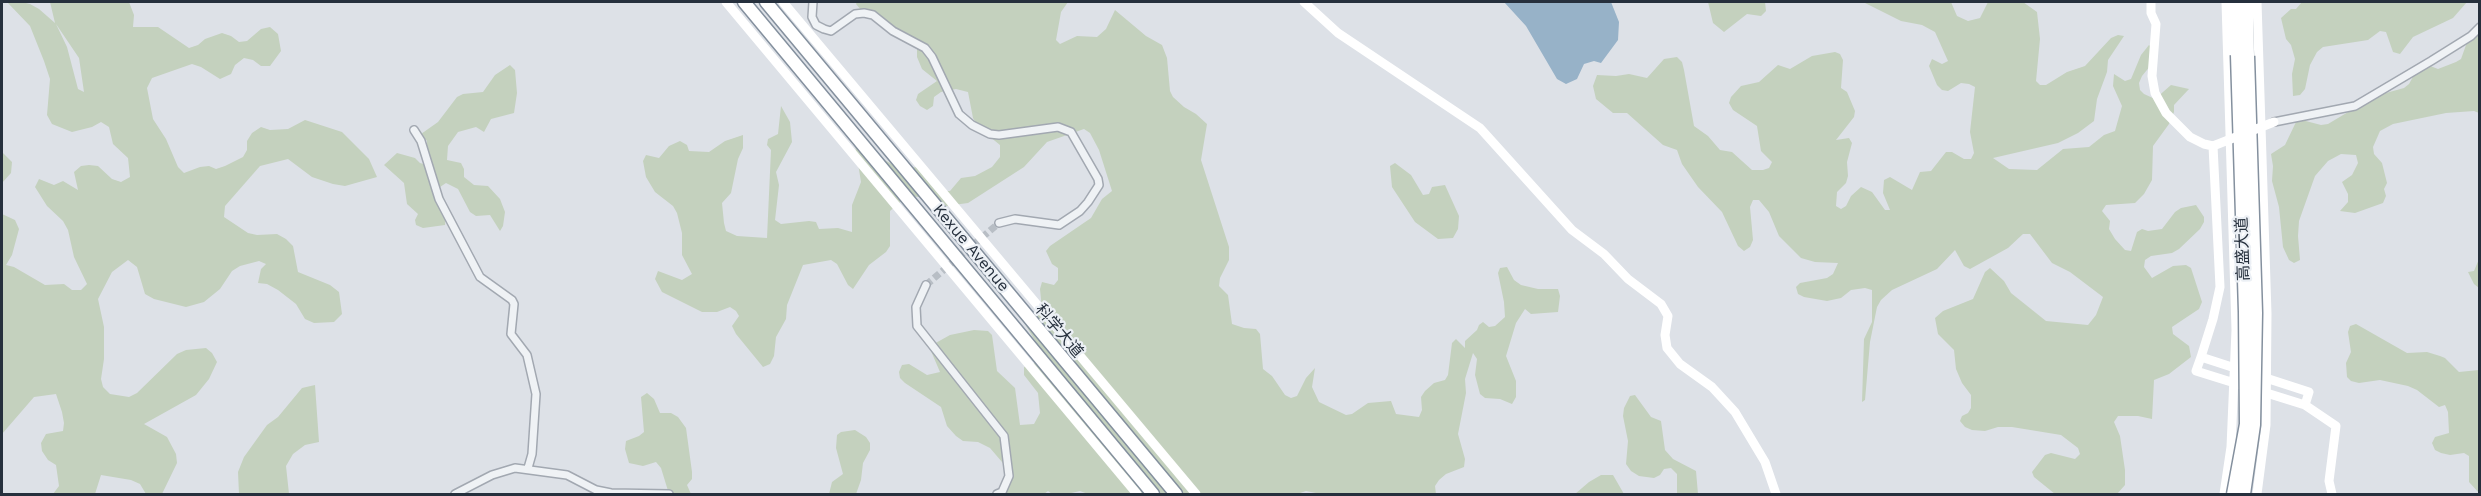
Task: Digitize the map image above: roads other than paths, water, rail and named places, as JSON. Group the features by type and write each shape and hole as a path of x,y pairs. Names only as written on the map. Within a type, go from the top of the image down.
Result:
{"highway":[{"name":"Kexue Avenue","path":"744,2 1153,495"},
{"name":"Kexue Avenue","path":"766,2 1176,495"},
{"name":"高盛大道","path":"2235,2 2242,56 2256,313 2254,425 2244,495"},
{"name":"高盛大道","path":"2233,495 2246,424 2242,56 2247,2"}],"main road":[{"path":"726,2 1137,495"},
{"name":"科学大道","path":"783,2 1196,495"},
{"path":"1304,2 1338,33 1480,128 1572,230 1604,254 1628,279 1661,304 1668,316 1665,335 1667,348 1680,364 1712,387 1735,412 1765,462 1776,495"},
{"path":"2151,2 2151,13 2156,24 2152,75 2155,93 2166,113 2190,137 2213,146 2274,122"},
{"name":"高盛大道","path":"2224,495 2231,447 2236,330 2226,2"},
{"name":"高盛大道","path":"2257,2 2267,314 2266,426 2257,495"},
{"path":"2213,146 2220,287 2213,319 2196,371 2305,405 2336,426 2329,481 2332,495"},
{"path":"2201,357 2309,392 2305,405"}],"street":[{"path":"813,2 812,17 816,25 824,29 831,30 855,14 864,13 873,15 893,31 925,48 932,57 959,114 990,134 999,135 1058,127 1071,132 1098,179 1099,185 1088,201 1080,211 1059,225 1015,219 999,223"},
{"path":"2274,122 2355,106 2441,55 2471,36 2480,27"},
{"path":"414,130 421,141 439,199 480,277 512,300 514,304 511,334 527,356 536,394 532,454 528,468"},
{"path":"926,285 916,307 917,326 1004,436 1009,476 1002,492 997,495"},
{"path":"455,495 501,471 515,468 567,475 596,490 611,493 669,495"}],"water":[{"path":"1504,2 1611,2 1619,22 1618,40 1601,63 1594,61 1584,64 1577,79 1566,84 1557,79 1526,26"}],"tunnel":[{"path":"926,285 999,223"}]}
